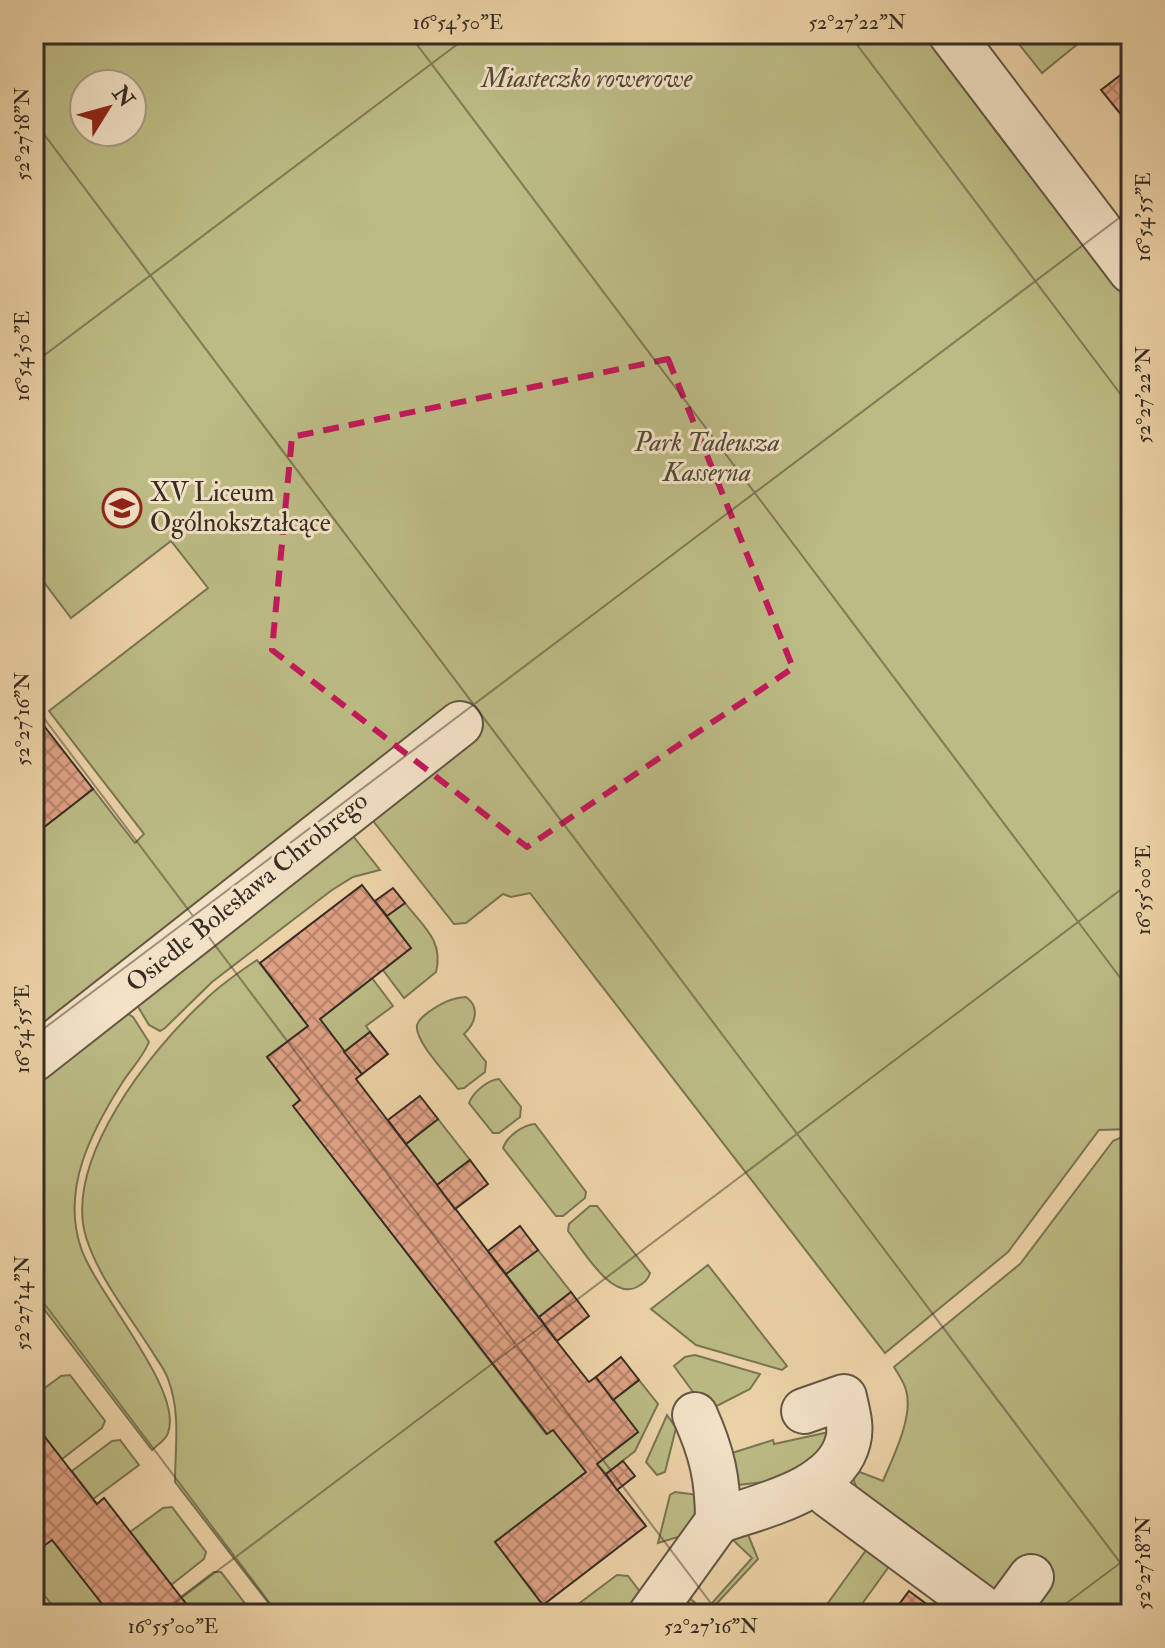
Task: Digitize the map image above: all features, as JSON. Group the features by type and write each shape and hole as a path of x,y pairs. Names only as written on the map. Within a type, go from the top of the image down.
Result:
{"street":[{"path":"951,34 1131,271"},
{"name":"Osiedle Bolesława Chrobrego","path":"34,1059 460,724"},
{"path":"651,1614 718,1521 796,1494 838,1463 848,1441 850,1421 844,1397 804,1411"},
{"path":"695,1415 711,1450 718,1494 718,1521"},
{"path":"823,1477 829,1495 990,1614"},
{"path":"1004,1614 1031,1577"}],"highlighted area":[{"path":"668,359 793,668 527,847 272,650 292,437"}],"green space":[{"name":"Park Tadeusza Kasserna","path":"34,34 937,34 1131,290 1131,1129 1099,1130 1008,1252 885,1353 530,893 511,897 503,894 466,923 454,924 370,817 411,787 423,782 399,751 34,1036 34,835 93,789 135,843 144,834 49,711 208,588 171,541 71,618 34,569"},
{"path":"1011,34 1090,34 1042,73"},
{"path":"353,836 380,870 353,877 332,890 212,982 165,1028 160,1031 149,1025 137,1005"},
{"path":"405,903 430,934 438,961 436,972 404,998 383,970 411,948 387,916"},
{"path":"257,960 308,1026 267,1057 300,1100 294,1106 546,1434 553,1430 586,1472 495,1542 546,1609 521,1614 277,1614 175,1482 176,1430 172,1392 163,1369 92,1253 86,1237 82,1207 87,1175 99,1141 137,1077 210,995"},
{"path":"372,978 393,1006 366,1026 370,1032 344,1052 320,1019"},
{"path":"466,997 473,1005 475,1015 464,1034 486,1062 485,1072 458,1089 426,1049 417,1032 417,1025 422,1017 439,1006"},
{"path":"125,1012 133,1017 149,1042 90,1141 77,1183 76,1226 90,1267 136,1341 163,1392 169,1415 168,1433 152,1450 34,1296 34,1080"},
{"path":"499,1079 521,1107 520,1117 499,1133 493,1133 469,1103 481,1087"},
{"path":"438,1119 470,1160 437,1185 406,1144"},
{"path":"535,1124 586,1192 585,1198 563,1216 556,1216 503,1148 516,1132"},
{"path":"1126,1135 1131,1137 1131,1614 1016,1614 858,1492 852,1475 860,1472 883,1481 897,1449 908,1400 894,1367 1020,1264 1113,1141"},
{"path":"590,1206 597,1206 650,1273 639,1286 627,1289 608,1280 568,1231 569,1224"},
{"path":"538,1250 571,1292 539,1317 506,1274"},
{"path":"708,1265 787,1366 782,1370 696,1345 651,1309"},
{"path":"695,1355 760,1374 750,1389 707,1411 674,1366 685,1357"},
{"path":"70,1375 105,1421 102,1428 62,1459 34,1423 34,1396 61,1376"},
{"path":"639,1380 658,1404 635,1451 606,1474 597,1464 638,1432 613,1400"},
{"path":"667,1415 676,1428 665,1472 657,1475 646,1462"},
{"path":"829,1432 829,1448 781,1480 729,1486 732,1453 773,1440 774,1444"},
{"path":"120,1440 139,1465 93,1499 72,1471 112,1441"},
{"path":"675,1492 702,1498 691,1533 658,1543 670,1495"},
{"path":"172,1507 206,1552 204,1559 171,1585 130,1532 163,1508"},
{"path":"34,1531 45,1545 52,1540 110,1614 59,1614 34,1582"},
{"path":"747,1532 758,1559 707,1614 664,1614 681,1591 705,1611 752,1558 733,1540 738,1534"},
{"path":"867,1549 890,1565 862,1604 876,1614 820,1614"},
{"path":"214,1572 221,1572 253,1614 194,1614 181,1597"},
{"path":"617,1575 628,1576 641,1593 635,1614 565,1614"}],"building":[{"path":"1131,67 1131,127 1101,90"},
{"path":"34,713 93,789 34,835"},
{"path":"362,885 411,948 320,1019 362,1074 356,1079 562,1348 589,1382 596,1377 638,1432 597,1464 646,1526 543,1605 495,1542 586,1472 553,1430 547,1434 293,1106 300,1100 267,1057 308,1026 260,963"},
{"path":"393,888 405,903 387,916 375,901"},
{"path":"370,1032 388,1054 362,1074 344,1052"},
{"path":"420,1096 438,1119 406,1144 388,1120"},
{"path":"470,1160 488,1184 455,1209 437,1185"},
{"path":"520,1226 538,1250 506,1274 488,1251"},
{"path":"571,1292 589,1316 557,1341 539,1317"},
{"path":"621,1357 639,1380 613,1400 596,1377"},
{"path":"34,1423 97,1504 104,1498 194,1614 110,1614 52,1540 45,1545 34,1531"},
{"path":"623,1461 635,1476 617,1490 606,1474"},
{"path":"909,1591 940,1614 892,1614"}],"place":[{"name":"XV Liceum Ogólnokształcące","path":"122,508"}],"park label":[{"name":"Miasteczko rowerowe","path":"587,79"}]}
